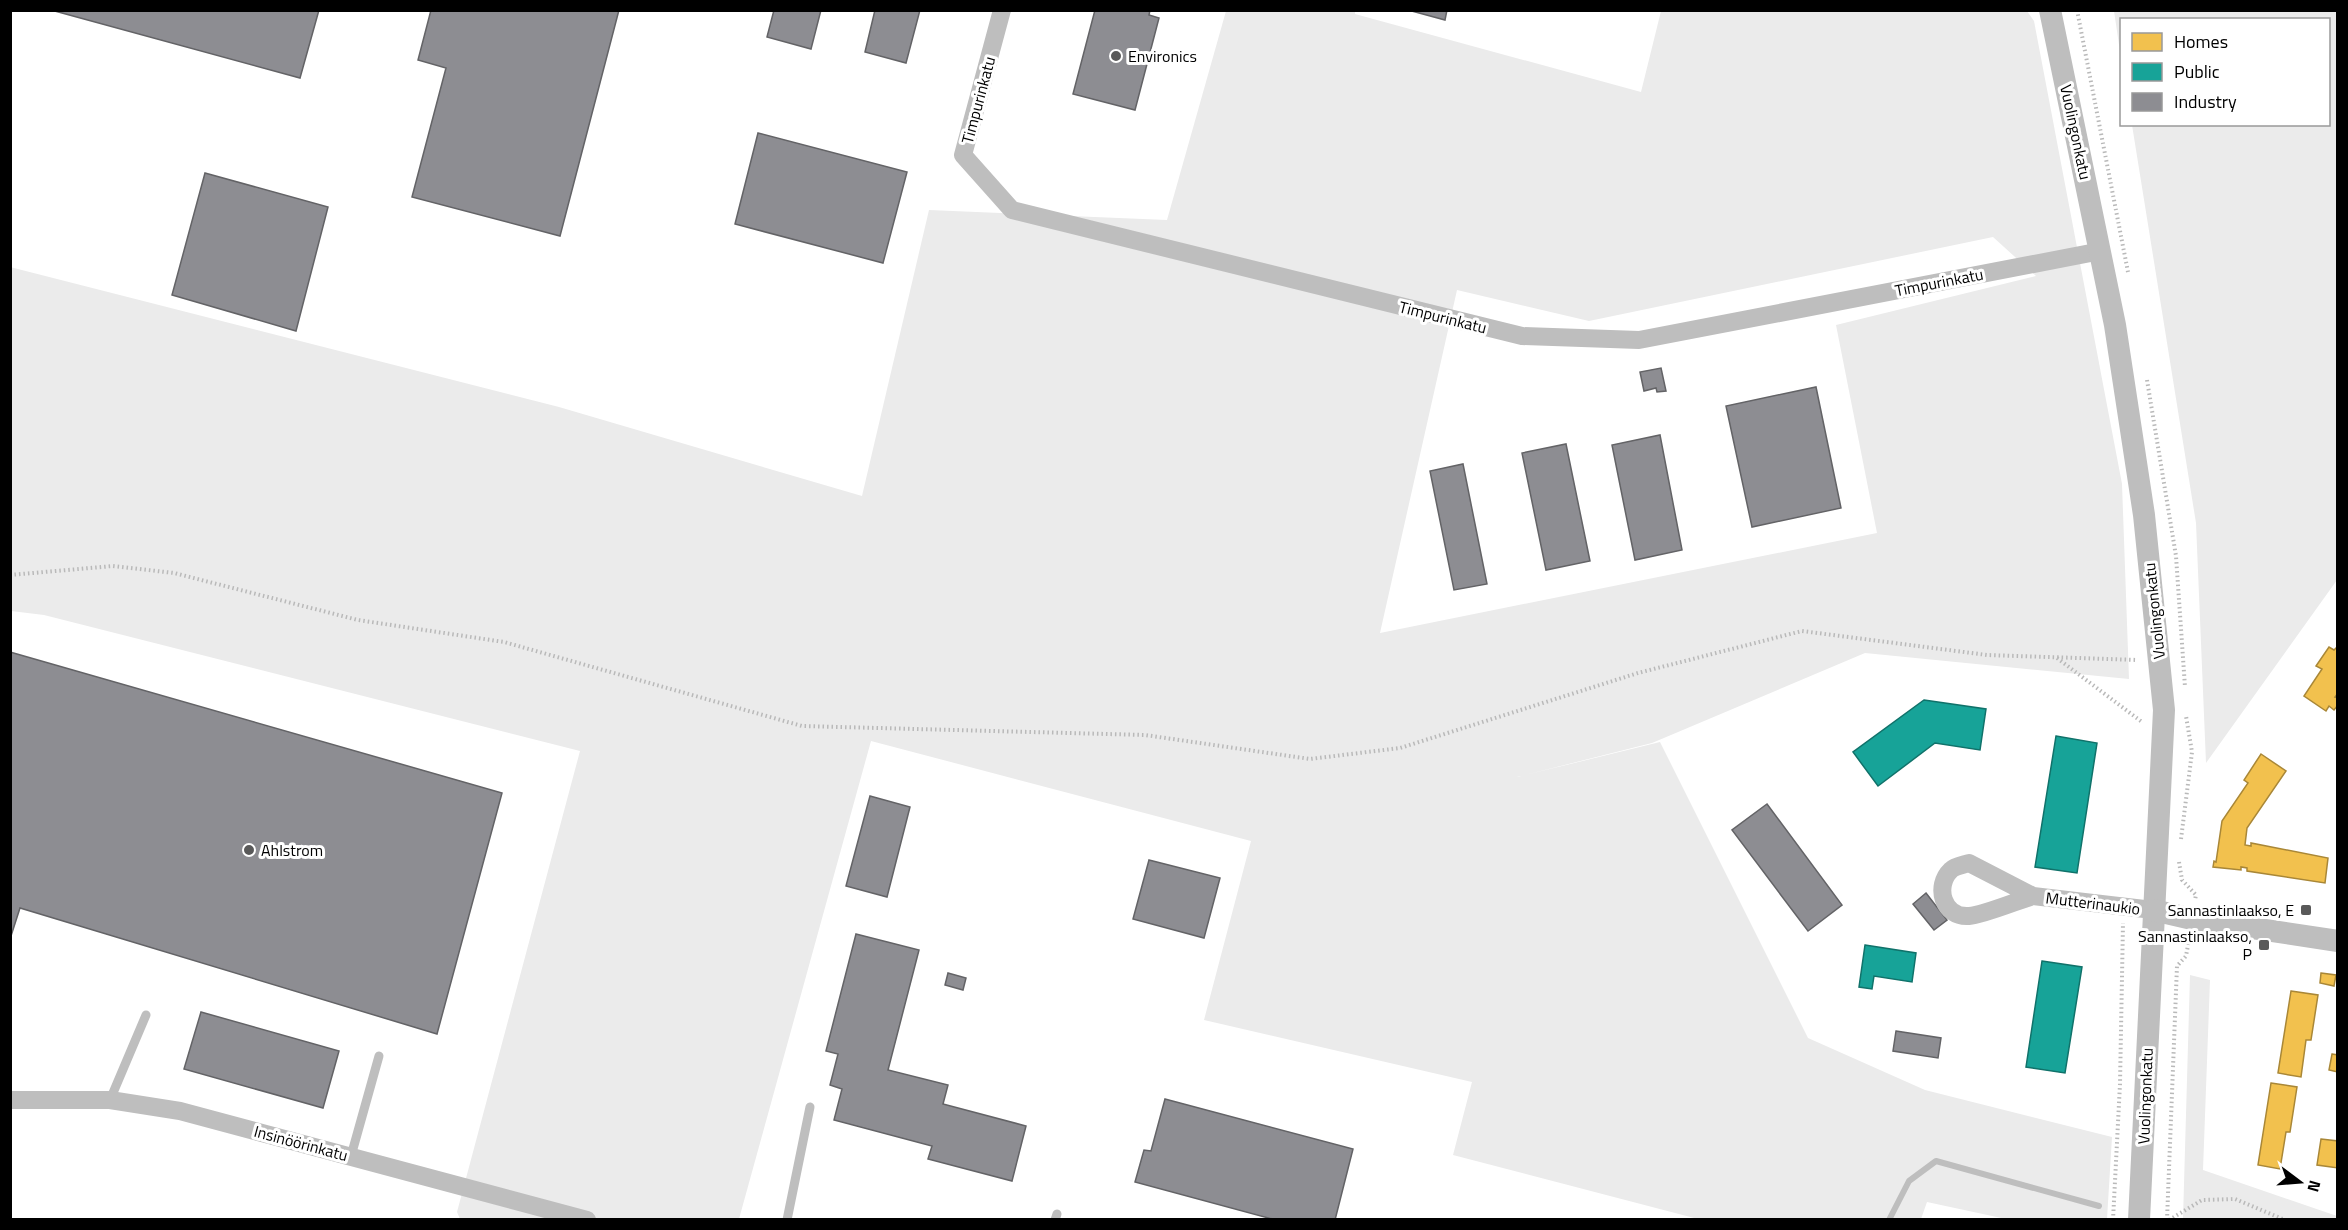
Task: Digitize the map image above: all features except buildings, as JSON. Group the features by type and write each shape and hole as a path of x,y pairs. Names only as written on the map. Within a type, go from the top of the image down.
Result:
{"street":[{"name":"Timpurinkatu","path":"1002,10 963,155 1012,210 1522,336 1639,340 2101,251"},
{"name":"Vuolingonkatu","path":"2050,10 2115,325 2144,515 2164,710 2139,1220"},
{"name":"Mutterinaukio","path":"2033,896 2153,910"},
{"path":"2153,910 2192,919 2337,941"},
{"name":"Insinöörinkatu","path":"10,1100 110,1100 180,1111 587,1220"}],"lane":[{"path":"110,1100 146,1015"},
{"path":"351,1156 380,1056"},
{"path":"787,1220 810,1107"}],"path":[{"path":"10,575 113,566 174,573 358,620 504,642 802,726 1145,735 1310,759 1400,748 1638,673 1802,630 1987,655 2159,661 2183,655"},
{"path":"2057,657 2163,738"},
{"path":"2113,1220 2120,1084 2124,907"},
{"path":"2169,1220 2202,1200 2235,1199 2285,1220"}],"shaded area":[{"path":"1226,11 1355,11 1355,14 1641,92 1661,11 2027,11 2034,21 2122,484 2129,679 1865,653 1652,743 1517,777 1660,742 1808,1038 1925,1090 2112,1137 2107,1219 2006,1219 1927,1202 1921,1219 1698,1219 1453,1155 1472,1082 1204,1020 1251,841 871,741 739,1219 460,1219 457,1212 580,751 44,615 11,611 10,267 559,407 862,496 929,210 1167,220","holes":["1993,237 2036,276 1836,325 1877,533 1380,633 1457,290 1589,321"]},
{"path":"2114,11 2337,11 2337,580 2206,763 2196,523 2132,126 2330,126 2330,18 2120,18 2120,51"},
{"path":"2190,975 2210,980 2203,1170 2337,1216 2337,1219 2183,1219"}],"waterway":[{"path":"1889,1220 1909,1181 1936,1161 2099,1206"}],"place":[{"name":"Environics","path":"1116,56"},
{"name":"Ahlstrom","path":"249,850"},
{"name":"Sannastinlaakso, E","path":"2306,910"},
{"name":"Sannastinlaakso, P","path":"2264,945"}]}
